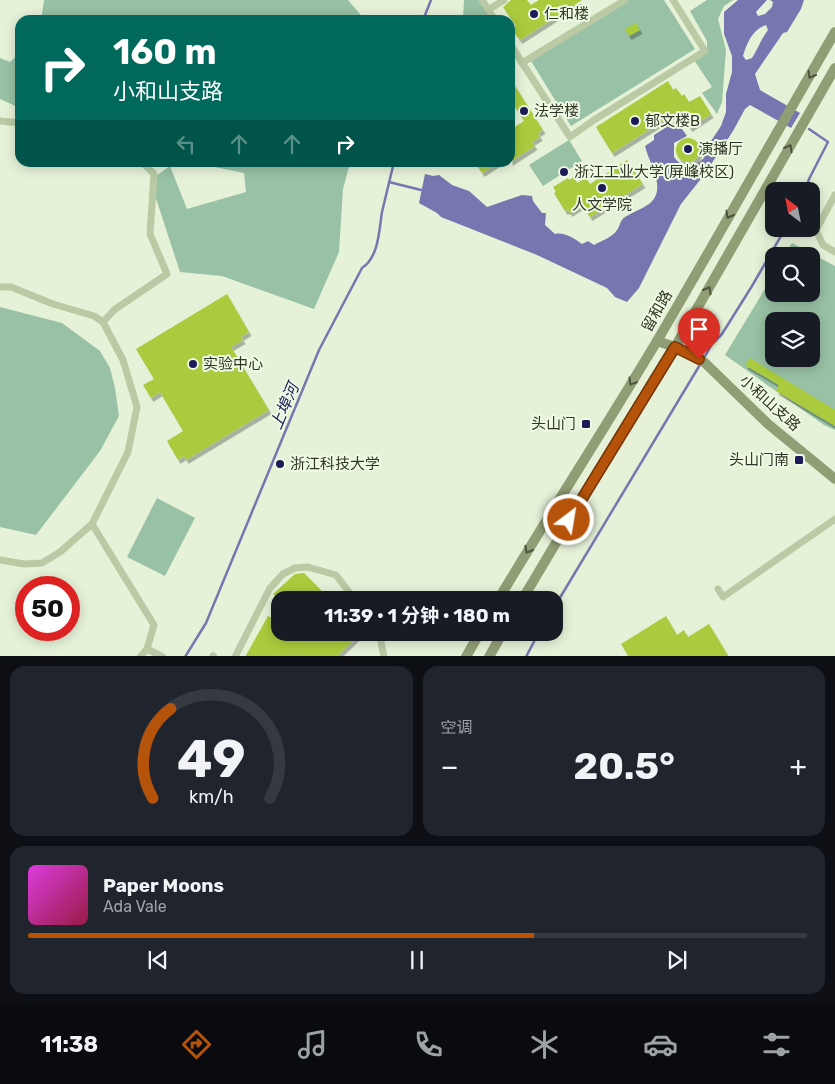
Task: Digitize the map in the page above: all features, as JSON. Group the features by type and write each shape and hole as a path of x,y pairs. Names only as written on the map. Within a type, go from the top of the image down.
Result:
{"main road":[{"name":"留和路","path":"503,591 657,341 835,32"},
{"path":"527,591 675,347 835,68"},
{"name":"小和山支路","path":"657,341 675,347 702,361 768,424 835,479"},
{"path":"466,656 475,641"},
{"path":"490,656 498,641"}],"street":[{"path":"482,0 491,15"},
{"path":"488,10 504,0"},
{"path":"522,63 625,0"},
{"path":"515,52 570,137 705,51 673,0"},
{"path":"0,120 15,122"},
{"path":"102,322 114,310 167,274 150,234 154,174 147,167"},
{"path":"835,195 816,230 823,245 835,252"},
{"path":"0,286 11,287 53,304 94,316 102,322 123,360 138,407 128,452 92,524 60,552 42,563 24,564 0,560"},
{"path":"718,589 723,597 835,519"},
{"path":"92,524 154,625 147,649 140,656"},
{"path":"235,656 270,588 283,574 295,568 308,567 336,575 348,591"},
{"path":"381,641 384,656"},
{"path":"147,649 163,656"}],"green space":[{"path":"44,0 348,0 361,15 42,15"},
{"path":"464,0 479,0 489,15 463,15"},
{"path":"628,0 664,0 695,49 571,126 531,61"},
{"path":"707,0 733,0 724,6 718,19 726,50 722,102 717,114 702,93 712,87 694,60 707,53 707,41 690,11"},
{"path":"0,58 10,62 15,58 15,106 0,99"},
{"path":"569,140 582,161 543,186 529,165"},
{"path":"170,167 187,209 246,192 244,173 215,167 349,167 343,189 339,252 314,309 222,276 180,272 150,180"},
{"path":"792,243 799,247 790,247"},
{"path":"820,258 835,266 835,430 824,425 725,355 765,289 765,302 820,302"},
{"path":"0,307 62,323 100,351 110,368 115,388 119,416 100,451 36,535 0,527"},
{"path":"157,498 195,518 165,576 127,557"}],"shaded area":[{"path":"738,0 767,0 756,12 758,16 765,14 772,7 773,2 770,0 804,0 801,9 787,32 783,33 755,74 760,90 800,113 791,128 750,105 745,109 704,175 681,204 639,288 627,302 615,297 607,288 537,255 441,217 419,203 425,174 439,175 452,185 469,191 487,207 522,195 532,196 533,201 542,213 546,213 545,225 555,234 566,235 582,244 588,241 594,245 610,237 617,230 623,218 646,206 654,198 657,191 656,176 645,146 654,140 654,135 676,121 687,136 674,143 674,157 681,164 688,167 704,158 705,150 721,126 726,112 726,94 732,72 732,56 724,34 724,12","holes":["766,25 768,30 752,58 746,60 743,56 748,42 761,27"]}],"building":[{"name":"仁和楼","path":"511,0 527,0 531,5 539,0 582,0 520,40 515,33 515,15 508,15 503,7"},
{"path":"636,23 640,30 629,36 625,29"},
{"name":"郁文楼B","path":"668,81 673,90 676,88 682,96 684,94 689,102 700,96 711,114 690,128 679,111 612,153 596,127"},
{"name":"法学楼","path":"515,86 543,130 538,133 540,137 532,142 535,146 515,159 515,127 524,121 515,107"},
{"name":"演播厅","path":"688,138 697,141 700,150 697,159 688,162 679,159 676,150 679,141"},
{"path":"627,160 643,184 590,217 582,205 570,213 568,210 565,211 554,193 556,192 553,187 568,178 569,180 574,177 577,183 586,178 590,184"},
{"path":"478,167 491,167 482,173"},
{"name":"实验中心","path":"227,294 249,332 241,337 243,340 231,347 269,410 186,460 184,456 178,460 167,441 183,431 160,392 151,398 143,385 154,379 136,349"},
{"path":"750,358 835,410 835,426 776,391 779,385 745,365"},
{"path":"304,573 322,591 276,591 295,574"},
{"path":"268,616 271,618 271,641 353,641 337,656 246,656"},
{"path":"666,616 677,635 684,630 688,637 709,624 728,656 628,656 621,644"}],"waterway":[{"name":"上埠河","path":"425,15 431,0"},
{"path":"808,182 828,142 809,129"},
{"name":"上埠河","path":"186,656 206,623 319,350 362,268 368,263 375,250 393,167"},
{"path":"389,182 421,190"},
{"path":"704,358 712,344 722,334 780,238"},
{"path":"563,593 701,363"},
{"path":"527,656 534,641"}],"place":[{"name":"仁和楼","path":"534,14"},
{"name":"法学楼","path":"524,111"},
{"name":"郁文楼B","path":"635,121"},
{"name":"演播厅","path":"688,149"},
{"name":"浙江工业大学(屏峰校区)","path":"564,172"},
{"name":"人文学院","path":"602,188"},
{"name":"实验中心","path":"193,364"},
{"name":"头山门","path":"586,424"},
{"name":"头山门南","path":"799,460"},
{"name":"浙江科技大学","path":"280,464"}],"route":[{"path":"569,520 675,347 699,359"}]}
